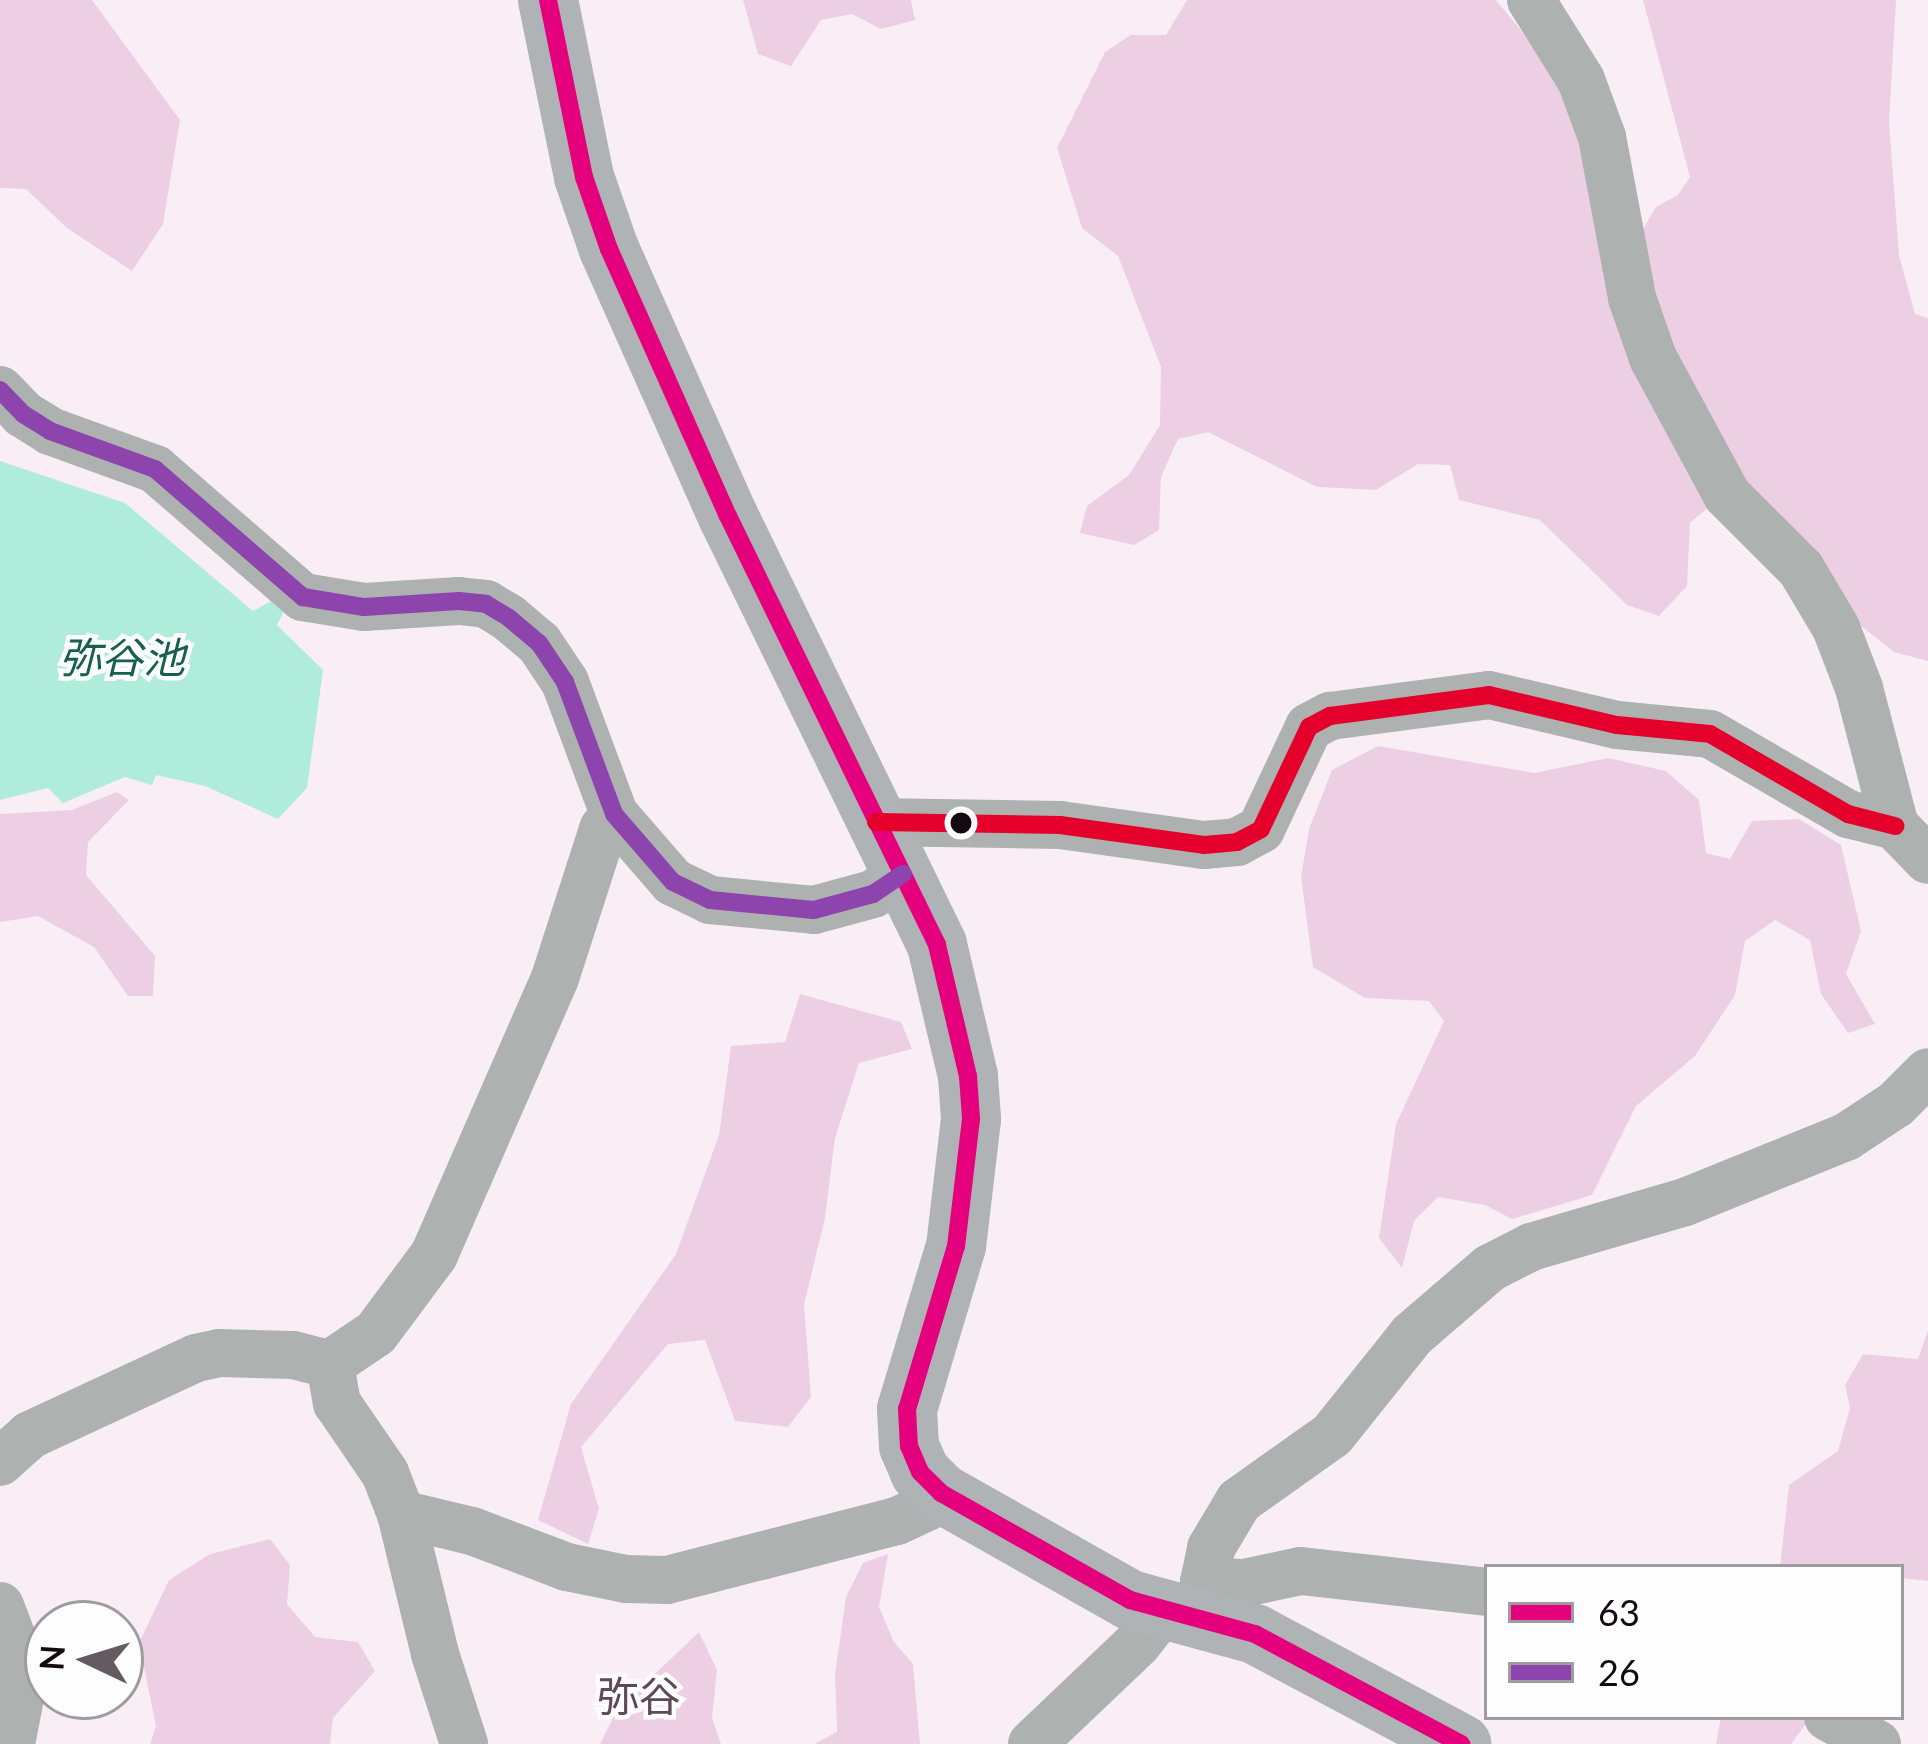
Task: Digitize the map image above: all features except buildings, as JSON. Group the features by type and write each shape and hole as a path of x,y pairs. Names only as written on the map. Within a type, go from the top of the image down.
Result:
{"main road":[{"path":"548,0 584,177 609,249 728,517 937,945 968,1076 971,1119 956,1246 907,1409 909,1446 920,1472 941,1493 1130,1600 1189,1603 1461,1744"}],"street":[{"path":"1531,0 1581,80 1602,137 1632,298 1653,358 1727,495 1801,568 1836,628 1912,843"},
{"path":"0,390 22,414 50,430 155,469 303,597 364,608 459,601 486,604 509,618 539,644 565,682 614,814 673,882 710,900 814,910 873,894 889,848 1060,825 1204,845 1237,842 1261,829 1270,815 1309,727 1330,716 1489,695 1617,725 1710,734 1848,814 1912,843"},
{"path":"0,1462 30,1435 196,1358 219,1353 293,1355 330,1364 376,1333 434,1255 555,978 603,830 614,814"},
{"path":"1189,1603 1211,1548 1239,1501 1332,1435 1412,1335 1490,1268 1531,1247 1684,1202 1846,1137 1896,1104 1928,1072"},
{"path":"330,1364 337,1403 385,1473 401,1514 435,1654 464,1744"},
{"path":"401,1514 472,1532 567,1567 626,1579 667,1580 897,1521 927,1507 941,1493"},
{"path":"1032,1744 1138,1643 1189,1603 1244,1582 1300,1570 1484,1592"},
{"path":"0,1606 21,1672 11,1744"},
{"path":"1833,1720 1877,1744"}],"shaded area":[{"path":"0,0 92,0 180,120 163,224 132,271 67,228 26,189 0,188"},
{"path":"743,0 911,0 915,20 881,29 852,14 821,20 791,66 758,54"},
{"path":"1187,0 1496,0 1579,102 1638,238 1656,207 1678,195 1690,177 1643,0 1896,0 1889,122 1899,255 1915,314 1928,318 1928,661 1894,652 1710,506 1690,523 1687,586 1659,616 1627,605 1540,520 1459,500 1450,465 1418,464 1376,490 1317,487 1208,432 1178,439 1161,477 1159,530 1134,545 1080,533 1087,506 1129,475 1160,425 1161,367 1118,256 1082,228 1057,148 1105,52 1131,35 1166,35"},
{"path":"1378,746 1534,773 1608,758 1666,771 1699,800 1706,853 1730,859 1752,821 1799,819 1841,845 1861,931 1846,974 1875,1024 1848,1033 1821,994 1810,940 1775,920 1745,941 1735,995 1695,1056 1636,1106 1592,1195 1512,1219 1485,1205 1438,1197 1414,1221 1402,1268 1379,1238 1396,1124 1444,1021 1429,1001 1365,998 1313,967 1301,877 1309,829 1332,770"},
{"path":"117,792 129,800 88,842 86,875 155,956 153,996 128,996 94,947 38,916 0,922 0,814 72,810"},
{"path":"800,994 901,1022 912,1049 859,1063 835,1138 825,1218 804,1305 811,1397 788,1427 735,1421 705,1340 668,1344 581,1447 599,1509 588,1544 538,1520 571,1404 676,1254 719,1135 731,1046 785,1042"},
{"path":"1928,1330 1928,1581 1904,1578 1904,1564 1780,1564 1789,1485 1838,1451 1850,1408 1845,1385 1863,1354 1918,1359"},
{"path":"270,1539 290,1565 287,1604 315,1637 358,1642 375,1671 333,1718 330,1744 150,1744 156,1726 144,1667 144,1632 169,1580 210,1554"},
{"path":"888,1554 879,1607 894,1642 913,1664 920,1744 814,1744 837,1732 835,1674 846,1597 863,1563"},
{"path":"699,1632 717,1670 712,1718 721,1744 600,1744 617,1710"},
{"path":"1720,1720 1809,1720 1791,1744 1716,1744"}],"water":[{"name":"弥谷池","path":"0,461 125,503 253,611 275,599 286,607 277,625 323,670 307,788 278,819 205,786 156,775 152,785 125,777 63,803 48,788 0,800"}],"transit line":[{"name":"63","path":"548,0 584,177 609,249 728,516 937,945 968,1076 971,1119 956,1246 907,1409 909,1446 920,1472 941,1493 1130,1600 1255,1634 1461,1744"},
{"name":"26","path":"0,390 23,414 50,431 155,469 303,597 364,607 459,601 486,604 509,618 539,643 565,682 614,814 673,882 710,900 814,910 873,894 903,874"},
{"path":"876,822 1060,825 1204,845 1237,842 1261,829 1309,727 1330,716 1489,695 1617,725 1710,734 1848,814 1895,826"}],"district":[{"name":"弥谷","path":"639,1696"}]}
